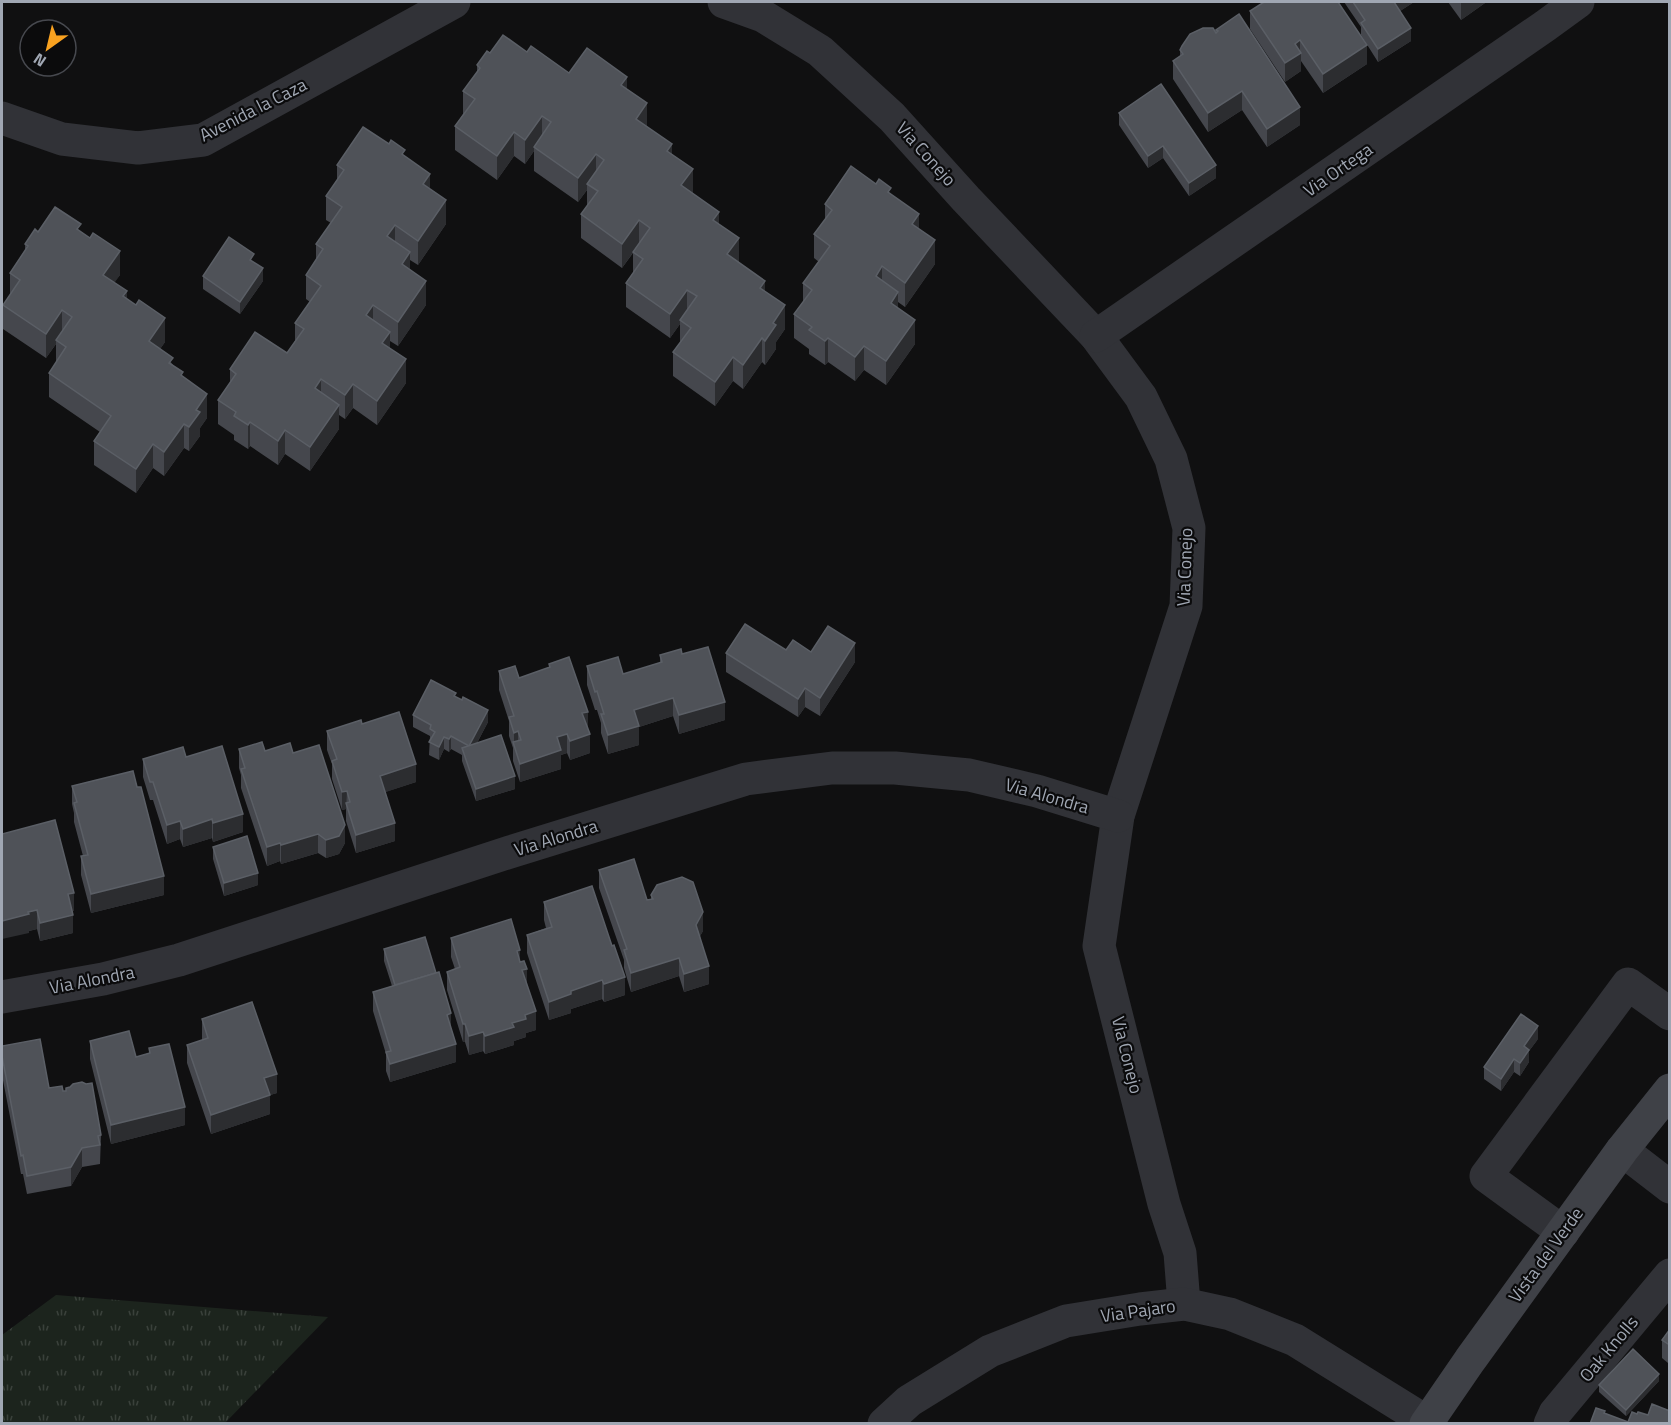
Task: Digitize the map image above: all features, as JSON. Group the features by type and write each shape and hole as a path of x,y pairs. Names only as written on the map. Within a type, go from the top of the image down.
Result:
{"street":[{"name":"Avenida la Caza","path":"2,118 62,139 138,148 203,140 454,2"},
{"name":"Via Conejo","path":"724,2 764,16 820,51 892,117 1096,336 1141,397 1171,459 1189,528 1186,606 1118,816 1099,945 1164,1204 1180,1253 1184,1304"},
{"name":"Via Ortega","path":"1096,336 1578,2"},
{"name":"Via Alondra","path":"2,997 103,980 179,960 498,856 746,779 832,768 895,768 969,775 1037,791 1118,816"},
{"path":"1563,1232 1486,1176 1628,984 1670,1014"},
{"name":"Vista del Verde","path":"1426,1423 1622,1149 1670,1090"},
{"path":"1622,1149 1670,1187"},
{"name":"Oak Knolls","path":"1550,1424 1555,1413 1670,1275"},
{"name":"Via Pajaro","path":"884,1424 909,1401 990,1351 1066,1321 1184,1304 1230,1314 1295,1340 1426,1423"}],"green space":[{"path":"56,1295 328,1317 225,1423 2,1423 2,1335"}],"building":[{"path":"1264,2 1338,2 1367,45 1323,74 1300,40 1295,44 1301,53 1285,63 1250,11"},
{"path":"1353,2 1394,2 1411,28 1378,49 1361,23 1365,20"},
{"path":"1239,14 1300,107 1267,129 1242,91 1208,113 1173,61 1183,54 1180,50 1190,34 1203,28 1213,28 1216,33 1218,31 1216,30"},
{"path":"503,35 527,52 531,46 569,73 587,48 627,77 621,85 647,103 636,119 672,144 667,151 693,169 681,185 719,212 713,220 739,238 727,254 765,281 760,288 785,305 773,323 776,325 765,341 762,338 743,365 733,357 715,382 673,352 691,328 680,320 697,296 687,290 670,314 626,283 643,259 633,252 650,228 639,220 622,244 581,214 598,191 587,184 604,160 596,154 578,178 534,147 551,122 542,116 525,140 514,132 497,156 455,126 475,99 463,91 480,68 477,65 487,51 490,53"},
{"path":"1161,84 1216,165 1189,183 1163,146 1148,156 1119,113"},
{"path":"363,127 389,144 391,140 405,150 402,154 430,174 423,184 446,200 418,241 395,225 387,236 410,252 402,264 426,281 398,322 373,305 366,315 390,332 382,343 406,359 377,401 353,384 345,395 321,379 315,388 339,405 310,447 285,430 278,441 250,422 248,425 234,416 236,412 218,400 236,374 230,369 255,332 287,353 304,329 295,323 321,286 306,275 323,249 316,244 342,207 326,196 344,170 337,165"},
{"path":"851,166 876,184 879,179 891,188 888,192 919,214 912,224 935,240 905,283 882,266 876,276 898,292 891,303 915,320 886,361 864,346 855,357 828,338 825,341 809,330 812,327 794,314 812,290 803,283 830,246 814,234 832,210 825,204"},
{"path":"55,207 81,224 77,229 90,238 93,233 120,251 103,275 127,291 123,296 136,305 139,300 165,318 149,341 173,358 169,363 183,372 181,375 207,394 196,410 200,412 189,427 184,424 164,452 153,444 136,469 94,441 111,416 49,373 66,347 56,340 72,317 62,310 46,334 3,305 20,280 10,273 28,246 25,244 35,229 38,232"},
{"path":"229,237 254,254 250,260 263,268 240,302 203,276"},
{"path":"745,624 786,650 793,640 811,652 828,626 855,643 820,698 805,688 798,699 726,653"},
{"path":"708,647 725,702 679,715 673,698 634,710 639,726 608,735 597,691 595,692 587,666 618,657 623,674 662,662 660,655 681,649 682,654"},
{"path":"569,657 588,712 582,713 590,734 570,741 567,734 557,737 561,750 520,764 513,742 521,740 518,731 514,733 509,717 514,716 499,671 515,666 519,678 550,667 549,664"},
{"path":"431,680 456,693 454,696 462,700 463,697 488,710 469,746 451,736 449,739 444,737 439,747 429,742 435,732 430,729 431,725 413,715"},
{"path":"399,712 416,764 380,776 395,823 356,835 346,803 350,802 347,791 342,792 332,761 337,759 327,731 361,720 362,724"},
{"path":"501,735 515,776 476,789 462,748"},
{"path":"262,742 265,751 290,743 293,753 319,745 345,825 339,836 326,840 318,834 267,847 241,769 245,768 239,749"},
{"path":"222,746 243,814 213,823 212,819 183,829 180,821 167,825 143,759 183,747 186,757"},
{"path":"133,771 137,787 141,787 164,876 91,894 81,856 88,855 74,803 77,802 72,786"},
{"path":"55,820 74,893 68,894 73,915 40,923 37,910 2,921 2,834"},
{"path":"247,836 258,873 224,883 213,847"},
{"path":"634,859 647,900 653,899 651,895 657,885 682,877 693,882 703,912 696,925 709,966 684,974 679,958 631,973 624,950 627,949 599,870"},
{"path":"592,886 625,977 604,984 602,980 549,1002 527,935 552,927 544,902"},
{"path":"511,919 520,950 517,951 520,962 524,961 527,969 522,970 536,1011 525,1015 526,1019 512,1023 514,1027 485,1036 483,1032 469,1036 447,972 460,967 451,938"},
{"path":"425,937 436,973 395,985 384,949"},
{"path":"439,972 451,1013 447,1015 456,1044 390,1064 386,1052 391,1051 373,992"},
{"path":"252,1002 277,1074 264,1078 270,1095 211,1115 187,1045 208,1038 202,1019"},
{"path":"1521,1014 1538,1026 1524,1046 1529,1050 1520,1063 1514,1059 1501,1079 1484,1067"},
{"path":"129,1031 136,1057 150,1053 149,1048 169,1044 185,1107 111,1125 90,1041"},
{"path":"40,1039 49,1088 62,1086 63,1091 66,1091 66,1088 73,1084 92,1083 101,1135 98,1136 100,1145 82,1148 71,1167 27,1176 23,1155 21,1156 2,1046"},
{"path":"1670,1329 1670,1343 1668,1344 1662,1340"},
{"path":"1633,1349 1659,1374 1626,1410 1599,1385"},
{"path":"1652,1404 1670,1411 1670,1424 1590,1424 1596,1408 1628,1422 1632,1412 1648,1415"}]}
